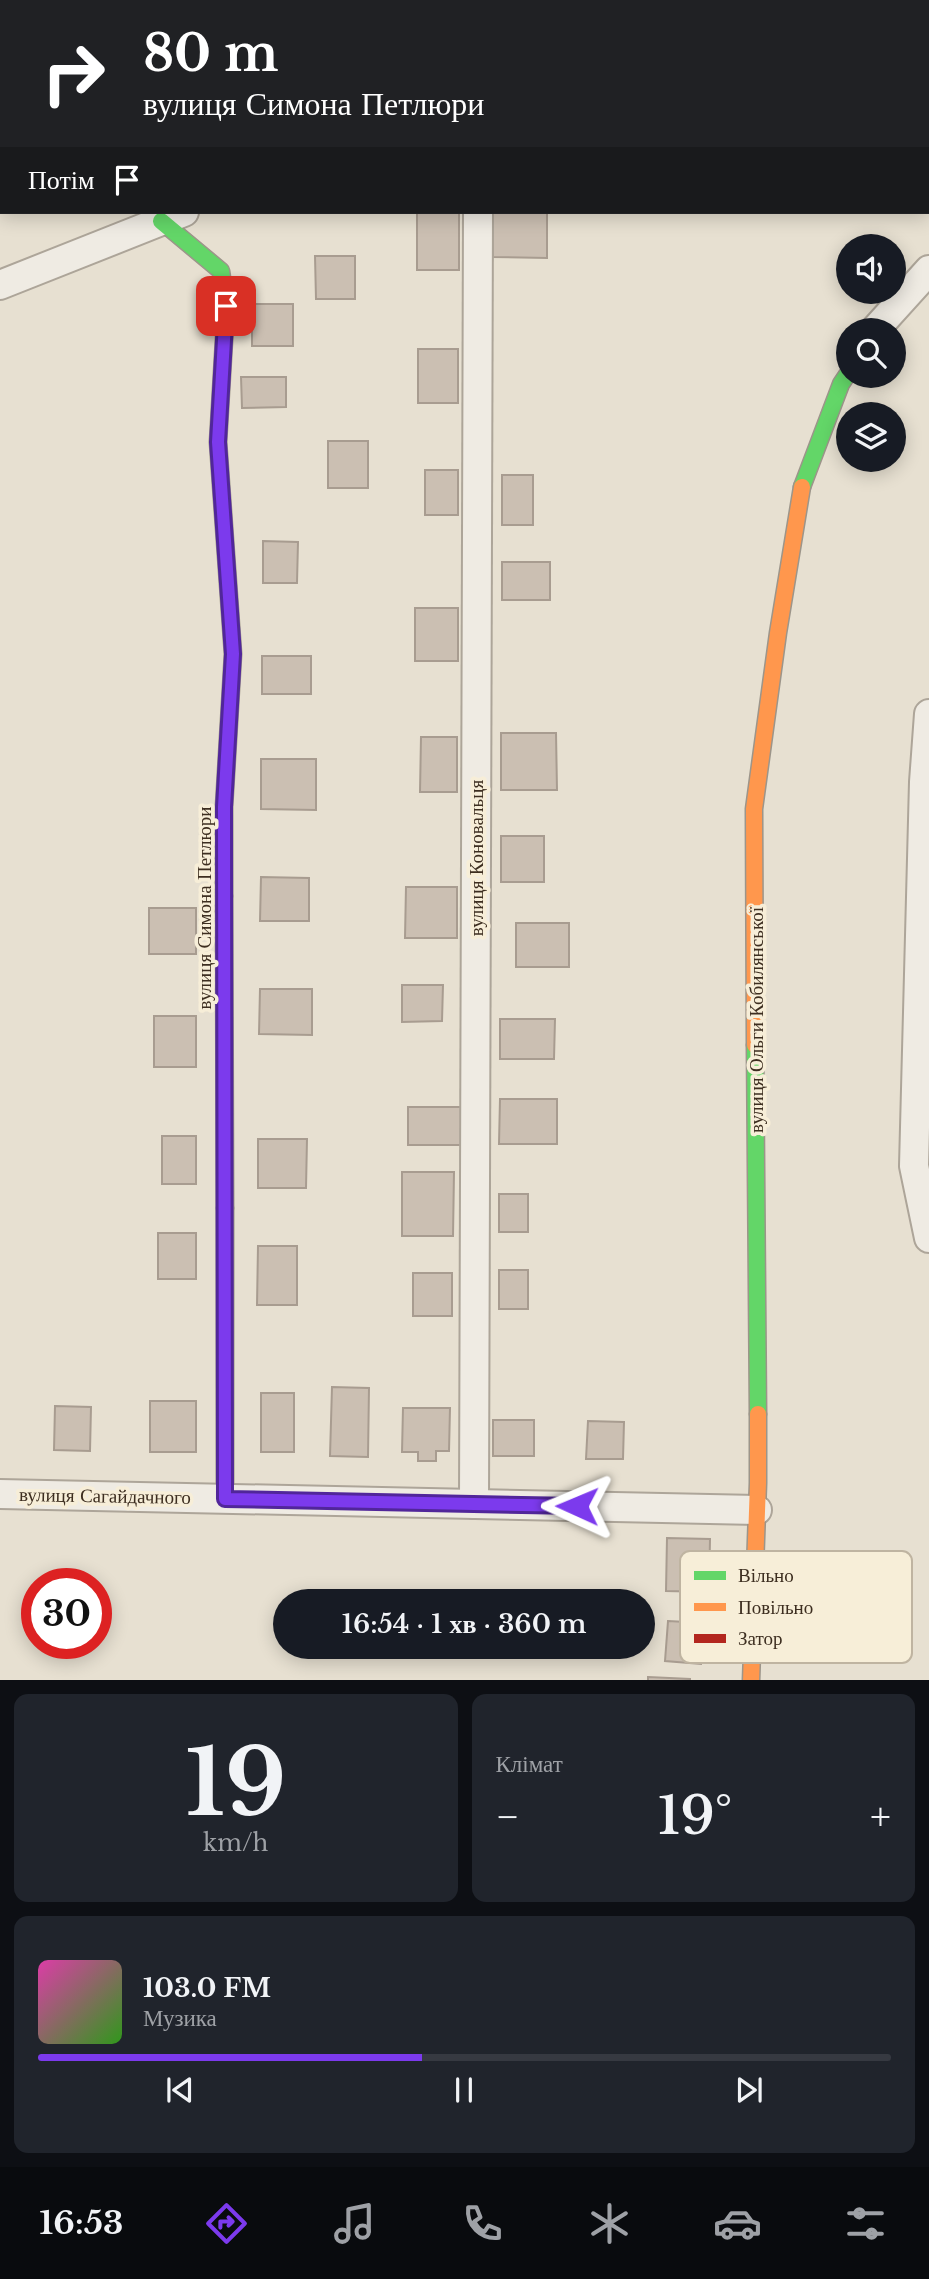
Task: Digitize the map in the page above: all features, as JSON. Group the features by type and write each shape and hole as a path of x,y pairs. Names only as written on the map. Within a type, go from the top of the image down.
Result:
{"street":[{"name":"вулиця Коновальця","path":"474,1504 478,214"},
{"path":"0,285 172,216"},
{"name":"вулиця Симона Петлюри","path":"172,216 221,271 226,306 218,442 233,654 224,807 225,1499"},
{"path":"886,318 929,270"},
{"name":"вулиця Ольги Кобилянської","path":"756,1551 754,809 778,633 803,480 839,388"},
{"path":"929,714 914,1166 929,1238"},
{"name":"вулиця Сагайдачного","path":"0,1494 757,1510"}],"building":[{"path":"417,214 459,214 459,270 417,270"},
{"path":"493,214 547,214 547,258 493,257"},
{"path":"315,256 355,256 355,299 316,299"},
{"path":"252,304 293,304 293,346 252,346"},
{"path":"418,349 458,349 458,403 418,403"},
{"path":"241,377 286,377 286,407 242,408"},
{"path":"328,441 368,441 368,488 328,488"},
{"path":"425,470 458,470 458,515 425,515"},
{"path":"502,475 533,475 533,525 502,525"},
{"path":"263,541 298,542 297,583 263,583"},
{"path":"502,562 550,562 550,600 502,600"},
{"path":"415,608 458,608 458,661 415,661"},
{"path":"262,656 311,656 311,694 262,694"},
{"path":"501,733 556,733 557,790 501,790"},
{"path":"421,737 457,737 457,792 420,792"},
{"path":"261,759 316,759 316,810 261,809"},
{"path":"501,836 544,836 544,882 501,882"},
{"path":"261,877 309,878 309,921 260,921"},
{"path":"406,887 457,887 457,938 405,938"},
{"path":"149,908 196,908 196,954 149,954"},
{"path":"516,923 569,923 569,967 516,967"},
{"path":"402,985 443,985 442,1021 402,1022"},
{"path":"260,989 312,989 312,1035 259,1034"},
{"path":"154,1016 196,1016 196,1067 154,1067"},
{"path":"500,1019 555,1019 554,1059 500,1059"},
{"path":"500,1099 557,1099 557,1144 499,1144"},
{"path":"408,1107 463,1107 464,1145 408,1145"},
{"path":"162,1136 196,1136 196,1184 162,1184"},
{"path":"258,1139 307,1139 306,1188 258,1188"},
{"path":"402,1172 454,1172 453,1236 402,1236"},
{"path":"499,1194 528,1194 528,1232 499,1232"},
{"path":"158,1233 196,1233 196,1279 158,1279"},
{"path":"258,1246 297,1246 297,1305 257,1305"},
{"path":"499,1270 528,1270 528,1309 499,1309"},
{"path":"413,1273 452,1273 452,1316 413,1316"},
{"path":"332,1387 369,1388 368,1457 330,1456"},
{"path":"261,1393 294,1393 294,1452 261,1452"},
{"path":"150,1401 196,1401 196,1452 150,1452"},
{"path":"55,1406 91,1407 90,1451 54,1450"},
{"path":"403,1408 450,1408 449,1451 436,1451 436,1461 418,1461 418,1452 402,1452"},
{"path":"493,1420 534,1420 534,1456 493,1456"},
{"path":"588,1421 624,1422 623,1459 586,1459"},
{"path":"667,1538 710,1539 710,1551 680,1551 680,1591 666,1591"},
{"path":"668,1621 680,1622 680,1662 665,1661"},
{"path":"648,1677 690,1679 690,1680 648,1680"}],"traffic: fast":[{"path":"161,221 221,271 226,306 218,442 233,654 224,807 224,896"},
{"path":"802,487 839,388"},
{"path":"755,1045 758,1414"},
{"path":"225,1208 225,1499"}],"traffic: slow":[{"path":"755,1045 754,809 778,633 802,487"},
{"path":"756,1551 758,1414"},
{"path":"751,1680 752,1663"}],"traffic: jam":[{"path":"224,896 225,1208"}],"route":[{"path":"226,306 218,442 233,654 224,807 225,1499 577,1506"}]}
